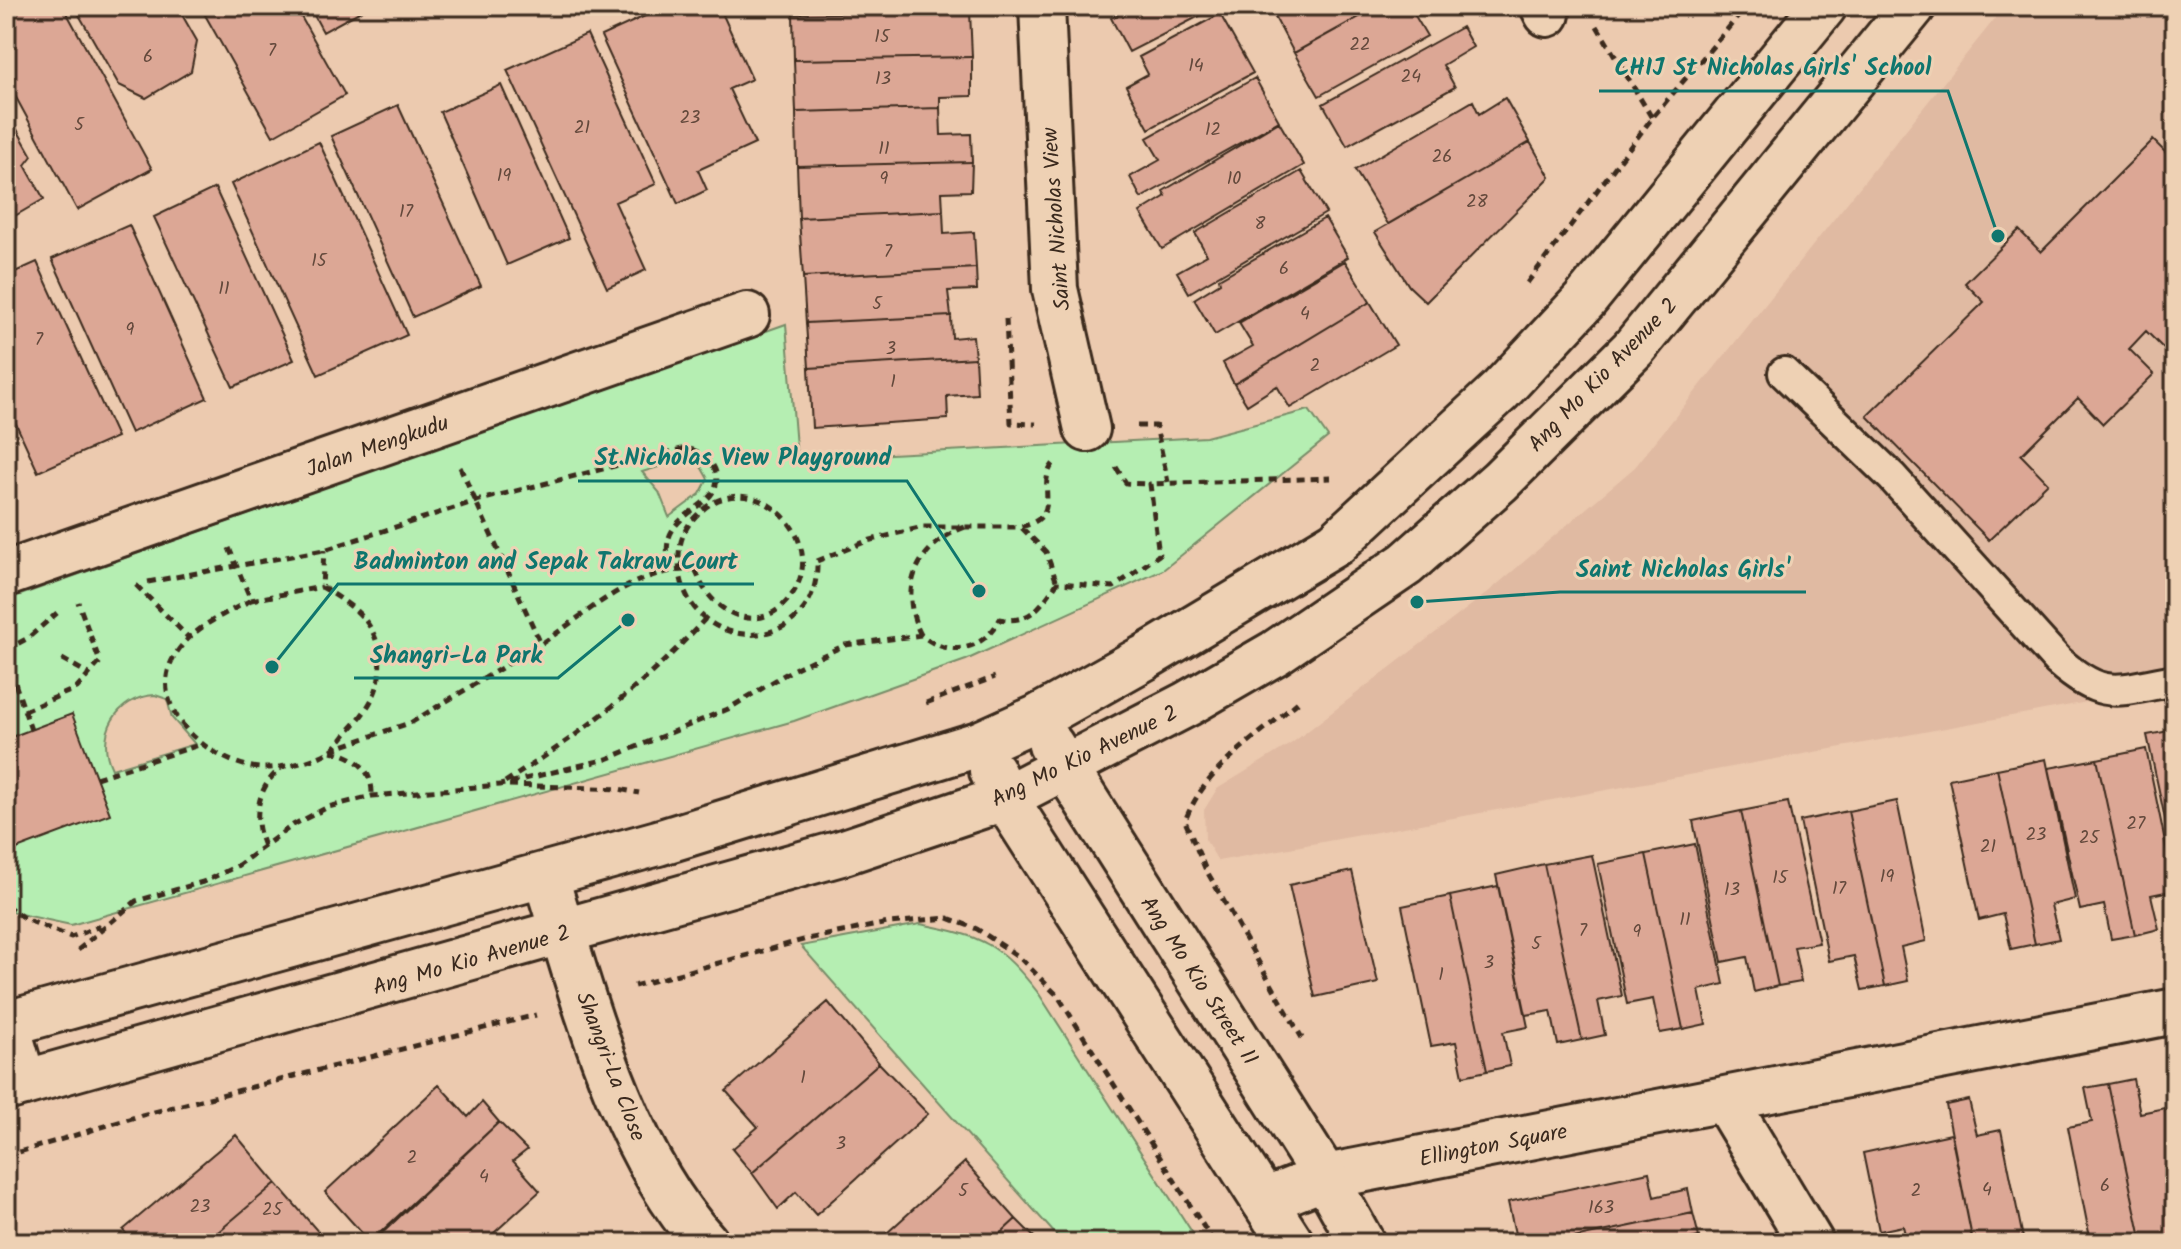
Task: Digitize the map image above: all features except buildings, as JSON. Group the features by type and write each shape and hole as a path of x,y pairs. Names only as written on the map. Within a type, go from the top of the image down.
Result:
{"main road":[{"name":"Saint Nicholas View","path":"1042,6 1055,289 1073,444"},
{"path":"15,1086 6,1023 545,875 979,744 1037,718 1237,605 1336,543 1500,391 1585,300 1824,6"},
{"name":"Ang Mo Kio Avenue 2","path":"15,1086 564,934 841,853 1005,798 1187,704 1275,653 1406,564 1500,481 1633,349 1913,6"},
{"name":"Jalan Mengkudu","path":"6,574 747,315"},
{"name":"Ang Mo Kio Street 11","path":"1037,718 1064,769 1325,1177 1362,1243"},
{"path":"979,744 1005,798 1291,1243"},
{"name":"Shangri-La Close","path":"545,875 626,1114 651,1167 683,1218 706,1243"},
{"name":"Ellington Square","path":"1264,1201 1325,1177 2175,1011"},
{"path":"1725,1100 1811,1243"}],"lane":[{"path":"1784,373 1892,477 2058,661 2085,685 2112,691 2175,680"}],"path":[{"path":"1522,289 1652,118 1747,6"},
{"path":"1595,23 1652,118"},
{"path":"440,423 541,644"},
{"path":"125,587 324,550 476,501 686,448 700,451 715,470 715,489 676,524 666,548 668,558 696,570 710,600 725,612 758,617 773,613 794,592 803,555 789,523 767,503 739,496 706,506 689,523 679,554 686,591 705,619 735,635 759,634 785,626 811,596 816,583 817,561 867,541 923,527 1021,527 1035,523 1046,512 1049,496 1046,477 1050,466 1073,444"},
{"path":"1113,463 1126,483 1333,477"},
{"path":"1323,486 1342,470"},
{"path":"1057,583 1114,587 1159,555 1150,484"},
{"path":"970,526 938,540 915,568 909,592 912,617 921,635 933,644 960,650 973,645 992,635 1000,619 1017,622 1031,616 1057,583"},
{"path":"1021,527 1036,538 1046,552 1057,583"},
{"path":"322,587 324,550"},
{"path":"236,566 251,600"},
{"path":"330,751 370,702 379,682 381,654 369,622 351,604 322,587 251,600 209,621 176,652 166,681 174,714 203,744 240,763 258,768 282,767 330,751 412,722 541,644 636,581 654,573 696,570"},
{"path":"136,585 190,639"},
{"path":"6,650 78,601 90,597"},
{"path":"24,711 77,688 100,662 78,601"},
{"path":"500,785 558,749 651,677 705,619"},
{"path":"500,785 607,759 667,736 728,709 794,669 845,645 921,635"},
{"path":"6,657 31,730"},
{"path":"62,659 89,674"},
{"path":"911,708 1008,672"},
{"path":"1306,1046 1205,868 1185,821 1195,794 1216,770 1308,694"},
{"path":"96,778 203,744"},
{"path":"330,751 347,754 363,766 370,779 372,796"},
{"path":"264,846 258,808 267,782 282,767"},
{"path":"76,952 104,925 136,901 203,882 237,866 328,807 372,796 500,785 619,789 647,795 635,799"},
{"path":"6,905 25,919 71,937 104,925"},
{"path":"6,1156 142,1115 586,1002 807,939 888,923 948,918 977,929 1018,956 1058,996 1214,1243"}],"shaded area":[{"path":"2005,6 2175,6 2175,686 1218,861 1205,839 1204,810 1217,789 1292,743 1487,593 1635,467"}],"green space":[{"path":"786,324 797,459 1206,437 1309,410 1328,437 1163,570 966,660 794,721 71,925 6,911 6,600","holes":["684,459 699,463 708,479 700,494 669,517 659,492 642,472","155,695 167,699 172,718 195,744 112,769 106,743 112,720 129,703"]},
{"path":"920,924 975,938 1001,953 1025,977 1039,994 1199,1243 1063,1243 801,946"}],"place":[{"name":"CHIJ St Nicholas Girls' School","path":"1998,236"},
{"name":"St.Nicholas View Playground","path":"979,591"},
{"name":"Saint Nicholas Girls'","path":"1417,602"},
{"name":"Shangri-La Park","path":"628,620"},
{"name":"Badminton and Sepak Takraw Court","path":"272,667"}]}
